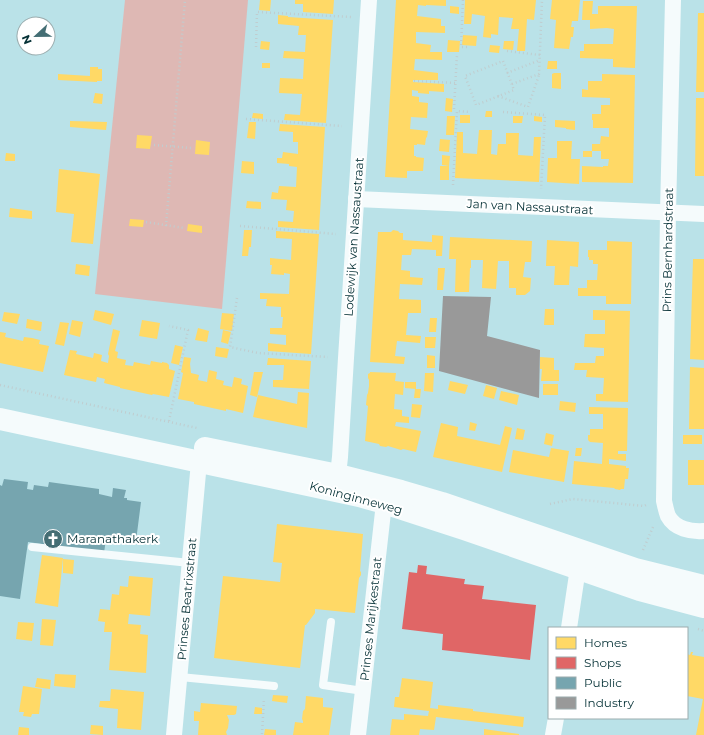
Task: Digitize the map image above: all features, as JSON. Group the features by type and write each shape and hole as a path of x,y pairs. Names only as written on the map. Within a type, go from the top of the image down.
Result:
{"main road":[{"name":"Koninginneweg","path":"0,404 338,475 401,491 442,503 635,569 704,586"},
{"name":"Koninginneweg","path":"0,419 335,491 384,503 640,590 704,607"}],"street":[{"name":"Lodewijk van Nassaustraat","path":"338,475 369,0"},
{"name":"Prins Bernhardstraat","path":"673,0 664,501 669,516 678,527 694,532 704,531"},
{"name":"Jan van Nassaustraat","path":"356,199 704,214"},
{"name":"Prinses Beatrixstraat","path":"174,735 199,462"},
{"name":"Prinses Marijkestraat","path":"358,735 384,503"},
{"path":"569,627 578,568"},
{"path":"553,735 556,719"}],"lane":[{"path":"32,547 190,563"},
{"path":"331,622 323,685 363,691"},
{"path":"180,677 274,686"}],"path":[{"path":"166,226 185,0"},
{"path":"463,0 461,47 467,47"},
{"path":"498,96 528,107 539,74 542,0"},
{"path":"256,47 257,12 368,18"},
{"path":"506,51 540,55"},
{"path":"454,109 457,54"},
{"path":"507,73 540,60"},
{"path":"503,61 512,84 514,90 476,105 465,76 503,61"},
{"path":"512,84 539,74"},
{"path":"414,81 456,83"},
{"path":"452,203 457,111 470,112"},
{"path":"503,112 545,115 540,207"},
{"path":"246,119 361,128"},
{"path":"154,145 191,148"},
{"path":"146,222 184,228"},
{"path":"240,226 354,236"},
{"path":"237,298 230,347 258,353 346,358"},
{"path":"169,326 188,330 169,422"},
{"path":"0,386 202,429"},
{"path":"550,504 573,499 644,506 664,501"},
{"path":"643,550 664,501"},
{"path":"262,734 265,685"}],"shaded area":[{"path":"125,0 248,0 222,309 95,294"}],"building: Homes":[{"path":"260,0 271,0 270,11 259,10"},
{"path":"295,0 334,0 333,14 303,12 303,4 295,4"},
{"path":"396,0 446,0 446,6 418,5 417,16 441,19 441,26 445,26 445,33 416,32 416,43 431,45 430,52 442,52 442,60 415,59 414,70 438,73 438,80 413,80 413,82 444,84 444,92 429,91 429,94 418,93 418,91 412,90 412,96 419,97 419,102 428,103 427,118 411,117 410,129 428,131 425,145 414,145 414,156 424,158 423,171 407,171 407,178 385,177"},
{"path":"465,0 536,0 534,20 527,19 525,51 517,51 519,29 511,29 513,18 499,17 498,35 491,34 491,38 483,37 485,16 472,14 471,24 464,24"},
{"path":"552,0 580,0 578,21 572,21 571,27 574,27 573,37 571,37 569,49 554,48 556,20 550,19"},
{"path":"583,1 593,1 592,14 598,14 598,6 637,6 635,68 613,67 613,59 580,58 580,51 584,51 584,44 613,44 614,29 590,29 590,20 582,20"},
{"path":"450,6 459,7 459,14 450,13"},
{"path":"698,13 704,13 704,92 696,92"},
{"path":"278,15 333,20 326,123 284,120 285,114 300,115 302,94 279,93 280,78 303,79 304,59 283,58 284,51 305,52 306,35 298,35 299,26 278,24"},
{"path":"463,35 477,36 476,46 462,45"},
{"path":"448,40 460,41 459,52 447,52"},
{"path":"261,41 270,42 269,50 260,49"},
{"path":"504,41 514,41 513,50 503,49"},
{"path":"490,45 500,46 499,53 489,52"},
{"path":"548,61 557,61 557,69 547,69"},
{"path":"262,63 270,63 270,68 262,68"},
{"path":"90,67 98,67 98,69 102,69 102,81 58,80 58,74 90,76"},
{"path":"561,73 561,89 552,88 552,74"},
{"path":"602,74 635,75 633,183 582,182 582,166 608,166 609,159 601,159 601,151 592,151 592,144 600,144 601,136 609,137 609,128 593,128 592,114 601,114 601,105 610,105 610,98 582,97 582,89 588,90 588,81 602,81"},
{"path":"95,93 103,94 102,104 93,103"},
{"path":"446,98 453,99 452,112 445,111"},
{"path":"696,98 704,98 704,176 695,176"},
{"path":"486,111 492,111 492,117 485,117"},
{"path":"253,113 263,114 263,119 252,118"},
{"path":"460,115 470,115 470,123 460,123"},
{"path":"447,116 455,116 454,135 446,135"},
{"path":"513,116 523,116 522,123 513,123"},
{"path":"534,116 542,117 542,122 534,121"},
{"path":"555,120 575,121 575,130 555,127"},
{"path":"70,121 107,122 106,130 70,127"},
{"path":"249,122 256,122 255,139 247,138"},
{"path":"280,124 325,127 319,230 278,227 278,221 293,222 294,211 286,210 287,200 271,199 272,192 278,193 279,186 296,187 297,167 289,166 289,164 277,163 277,158 282,158 283,152 298,154 298,142 293,142 293,132 279,131"},
{"path":"479,130 492,130 491,154 497,155 498,144 506,144 506,133 519,133 518,155 533,156 534,137 541,137 539,182 455,178 457,132 463,132 463,153 477,154"},
{"path":"137,135 152,136 150,149 136,148"},
{"path":"440,139 450,140 449,152 439,151"},
{"path":"196,140 210,142 209,155 195,154"},
{"path":"557,141 572,141 571,159 580,159 579,184 547,182 548,158 557,158"},
{"path":"583,151 592,151 592,157 583,157"},
{"path":"6,153 15,154 15,161 5,161"},
{"path":"442,155 450,156 449,166 442,165"},
{"path":"242,161 254,162 254,174 241,173"},
{"path":"440,166 449,166 449,180 440,180"},
{"path":"59,169 100,174 93,244 71,242 74,214 56,212"},
{"path":"247,201 261,202 261,209 246,208"},
{"path":"10,208 32,211 32,219 9,217"},
{"path":"130,219 144,220 143,227 129,226"},
{"path":"188,224 202,226 202,233 187,231"},
{"path":"244,230 252,230 251,247 249,247 248,256 242,256"},
{"path":"393,230 403,233 403,240 432,242 432,235 443,236 442,256 436,256 436,250 412,249 411,255 402,255 401,270 410,271 410,277 423,278 422,285 400,284 399,299 421,300 421,313 408,313 406,335 421,336 420,343 397,341 395,356 405,357 404,364 370,362 378,232 391,232"},
{"path":"276,231 319,234 311,354 268,351 268,343 286,345 286,335 270,334 270,328 282,328 283,317 281,317 281,307 266,306 267,299 260,299 260,293 289,294 290,274 271,274 272,265 270,265 270,258 291,260 292,239 276,238"},
{"path":"450,237 532,241 531,262 525,262 523,277 531,278 530,291 525,295 516,295 516,288 509,288 509,261 498,261 496,289 482,288 483,260 471,260 469,292 455,292 456,259 449,259"},
{"path":"547,240 579,242 578,267 570,266 569,285 554,285 555,266 546,266"},
{"path":"607,241 632,242 631,304 606,304 606,296 578,296 578,288 587,288 587,280 597,280 598,264 593,264 593,260 589,260 588,250 607,250"},
{"path":"693,259 704,259 704,360 690,359"},
{"path":"76,264 90,266 89,276 75,274"},
{"path":"438,268 445,268 443,290 437,290"},
{"path":"545,309 554,309 554,325 544,325"},
{"path":"95,310 114,314 111,325 93,320"},
{"path":"593,310 630,311 628,402 596,401 596,394 603,394 604,378 586,377 587,370 574,370 575,363 595,363 596,356 604,356 604,348 584,347 585,334 605,334 605,320 593,320"},
{"path":"4,312 20,314 17,324 2,321"},
{"path":"222,313 234,314 232,331 220,329"},
{"path":"430,318 437,318 436,332 429,332"},
{"path":"27,319 42,322 41,331 26,328"},
{"path":"72,320 83,322 80,337 69,334"},
{"path":"142,320 160,323 157,339 139,336"},
{"path":"60,322 69,323 64,346 55,344"},
{"path":"198,328 209,331 207,342 195,340"},
{"path":"113,329 120,331 115,351 118,352 117,358 126,360 125,365 133,366 134,362 150,365 151,361 162,362 167,363 169,365 169,369 175,371 169,397 120,388 104,383 105,379 97,377 96,382 64,375 70,350 77,351 76,354 93,358 94,353 102,355 101,361 108,363 108,354"},
{"path":"223,330 231,332 228,344 221,342"},
{"path":"0,332 6,333 5,337 23,341 24,337 32,338 40,340 39,344 49,346 43,372 0,363"},
{"path":"425,337 436,337 435,348 425,348"},
{"path":"175,345 183,347 179,365 171,363"},
{"path":"216,347 229,349 227,358 215,356"},
{"path":"427,355 435,356 435,368 427,368"},
{"path":"184,357 191,358 191,373 199,375 198,380 207,382 209,370 217,372 216,379 224,381 223,385 232,387 234,377 242,379 241,384 248,386 243,413 226,409 226,411 178,399 183,373 181,372"},
{"path":"540,357 554,358 554,370 559,370 559,381 541,381 542,369 540,369"},
{"path":"268,358 311,361 309,389 273,387 273,380 283,380 284,365 267,365"},
{"path":"690,367 704,368 704,429 689,429"},
{"path":"254,372 263,372 257,397 250,395"},
{"path":"370,372 396,373 395,381 404,382 403,395 395,394 394,409 402,410 402,416 409,417 409,423 396,422 395,426 421,431 416,452 388,446 380,446 379,444 365,441 368,406 366,405 369,386 368,374"},
{"path":"425,373 434,373 433,392 424,391"},
{"path":"450,381 468,385 465,394 448,390"},
{"path":"405,382 416,382 416,389 405,388"},
{"path":"543,384 558,384 558,395 543,395"},
{"path":"486,385 497,388 494,399 483,396"},
{"path":"415,389 421,389 420,398 414,398"},
{"path":"501,391 519,395 517,405 499,400"},
{"path":"298,392 309,393 307,428 253,417 258,395 297,404"},
{"path":"560,401 576,403 575,412 559,410"},
{"path":"412,404 422,405 420,418 411,417"},
{"path":"589,407 628,408 627,451 618,451 618,454 626,454 626,461 609,459 609,464 626,466 626,468 629,468 628,479 625,479 624,489 620,490 614,488 572,484 574,461 602,464 603,443 590,442 588,440 588,435 590,435 590,429 603,429 603,414 589,414"},
{"path":"470,422 477,424 475,431 469,430"},
{"path":"441,423 458,427 457,436 500,445 505,426 512,428 502,472 433,457"},
{"path":"517,428 525,430 523,440 515,439"},
{"path":"546,433 554,435 552,446 544,444"},
{"path":"683,435 702,435 702,444 683,444"},
{"path":"551,448 569,451 564,482 509,472 513,450 549,457"},
{"path":"576,448 582,448 581,456 575,456"},
{"path":"688,460 704,460 704,485 688,485"},
{"path":"277,524 363,534 361,575 359,578 355,613 315,609 315,613 305,625 300,668 214,658 223,576 280,582 282,563 273,562"},
{"path":"42,555 63,558 58,607 35,603"},
{"path":"63,559 74,560 73,574 63,573"},
{"path":"129,576 153,578 150,616 129,614 128,624 141,625 140,634 148,635 146,673 109,670 112,632 104,632 105,622 98,621 100,609 110,610 112,594 119,595 120,586 128,587"},
{"path":"42,619 56,620 53,646 40,645"},
{"path":"18,622 34,623 32,641 16,639"},
{"path":"691,652 693,652 692,655 704,657 704,735 696,735 703,699 688,696 688,654 690,655"},
{"path":"55,674 76,675 75,688 54,686"},
{"path":"37,678 51,680 50,689 35,687"},
{"path":"402,678 433,682 430,708 438,709 438,705 524,717 523,727 436,717 434,730 420,729 419,735 390,735 392,719 404,720 404,714 428,716 429,711 394,707 395,697 399,697"},
{"path":"23,686 42,689 39,714 32,714 31,717 23,716 24,712 19,712"},
{"path":"111,689 144,692 141,730 117,728 118,709 99,707 100,701 110,701"},
{"path":"273,695 288,696 287,703 272,701"},
{"path":"306,696 323,698 323,707 333,708 329,735 293,735 295,722 303,723 302,719 303,711 305,709"},
{"path":"201,703 237,706 236,714 227,715 229,720 226,732 227,735 198,735 199,721 194,721 194,711 200,712"},
{"path":"255,707 262,708 262,714 254,714"},
{"path":"91,725 103,726 103,735 90,734"},
{"path":"19,727 29,728 29,735 18,735"},
{"path":"265,729 276,730 276,735 264,735"},
{"path":"484,729 519,734 519,735 484,735"}],"building: Shops":[{"path":"418,565 427,566 426,574 465,579 464,584 484,586 482,599 536,605 530,660 442,650 443,634 402,629 409,572 417,573"}],"building: Public":[{"name":"Maranathakerk","path":"4,479 28,482 27,489 33,490 34,485 48,487 49,482 99,489 99,494 112,497 113,488 126,490 124,498 127,498 127,500 141,502 136,541 106,539 104,553 28,542 20,599 0,596 0,485 2,486"}],"building: Industry":[{"path":"443,296 491,297 487,336 540,350 539,398 439,371"}],"place":[{"name":"Maranathakerk","path":"53,539"}]}
